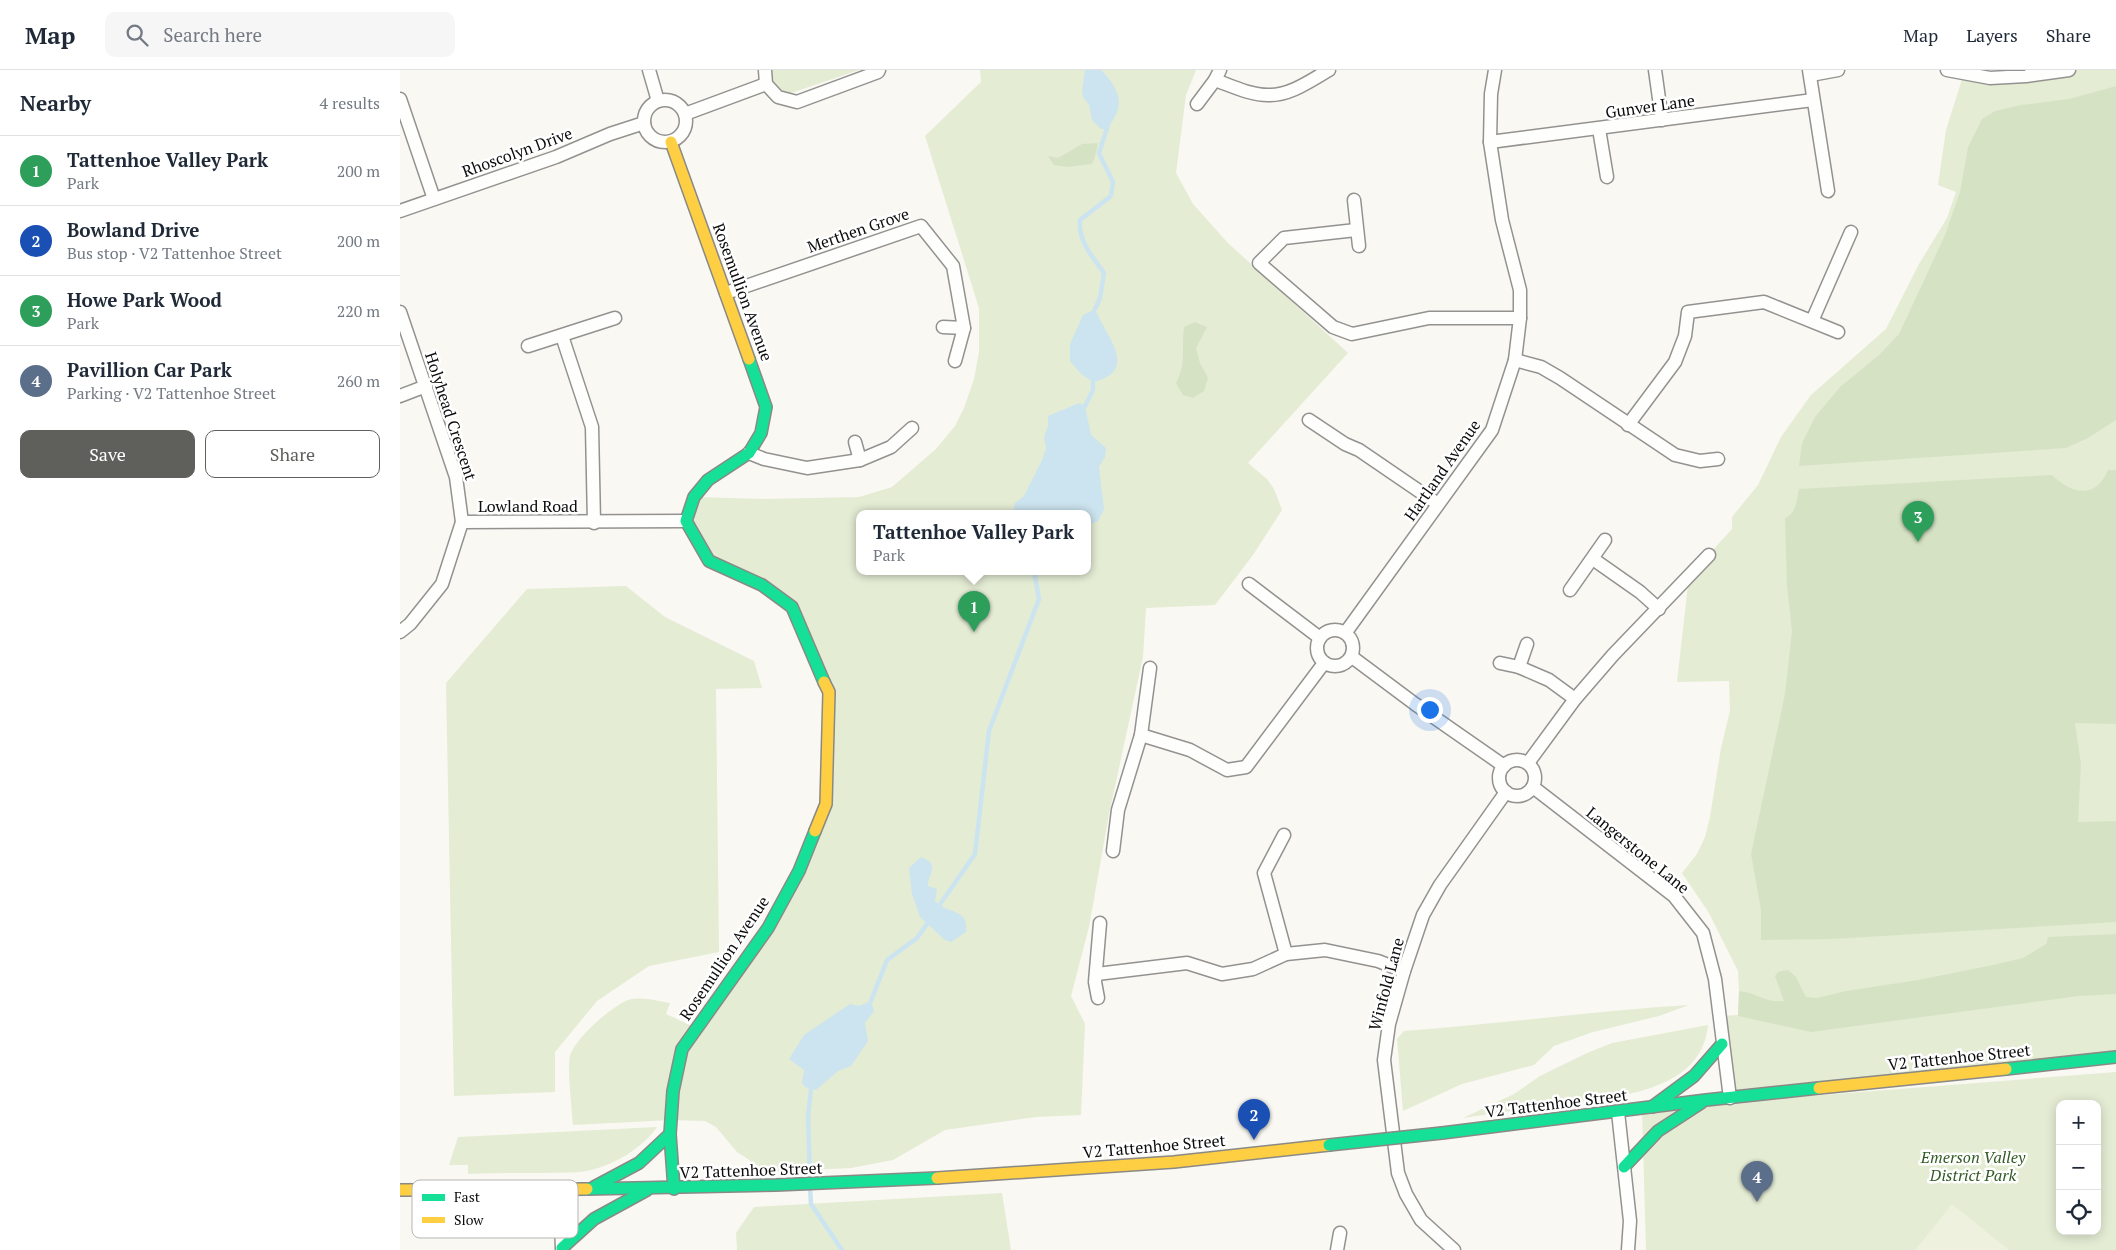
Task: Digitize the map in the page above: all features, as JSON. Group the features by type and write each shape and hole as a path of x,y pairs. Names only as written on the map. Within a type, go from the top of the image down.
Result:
{"street":[{"path":"649,70 658,101"},
{"path":"765,70 766,84 778,97 797,102 879,70"},
{"path":"1197,104 1217,75 1254,93 1269,95 1295,88 1330,70"},
{"name":"Hartland Avenue","path":"1346,632 1492,430 1515,360 1520,318 1520,290 1502,220 1490,142 1491,94 1496,70"},
{"path":"1655,70 1662,120"},
{"path":"1828,191 1810,72 1838,70"},
{"path":"1947,70 1990,78 2069,70"},
{"path":"685,114 766,84"},
{"path":"400,99 434,199"},
{"name":"Gunver Lane","path":"1490,142 1813,100"},
{"path":"658,101 674,102 685,114 686,125 684,131 676,140 671,142 653,139 649,135 644,123 647,110 658,101"},
{"name":"Rhoscolyn Drive","path":"400,211 556,157 610,134 644,123"},
{"path":"1599,129 1607,176"},
{"name":"Rosemullion Avenue","path":"671,142 766,407 761,433 749,453 708,480 694,497 686,521 709,561 762,585 792,607 829,692 826,804 799,871 768,928 682,1048 673,1091 670,1134 674,1189"},
{"path":"1354,200 1359,246"},
{"name":"Merthen Grove","path":"726,293 921,226 953,266 964,328 955,361"},
{"path":"1356,230 1284,238 1259,263 1333,327 1352,334 1429,318 1520,318"},
{"path":"1812,320 1851,232"},
{"path":"1628,425 1675,362 1686,336 1688,312 1764,302 1838,332"},
{"name":"Holyhead Crescent","path":"400,312 456,477 462,522 442,584 410,624 400,632"},
{"path":"528,346 616,318"},
{"path":"943,327 964,328"},
{"name":"Lowland Road","path":"562,336 592,427 594,522"},
{"path":"1515,360 1541,367 1675,455 1700,461 1718,458"},
{"path":"400,396 426,386"},
{"path":"1309,420 1345,444 1359,450 1438,504"},
{"path":"749,453 764,459 807,468 860,460 891,447 912,428"},
{"path":"855,442 860,460"},
{"name":"Lowland Road","path":"462,522 686,521"},
{"path":"1570,590 1605,540"},
{"path":"1528,763 1575,699 1612,655 1659,609 1709,555"},
{"path":"1593,559 1640,592 1659,609"},
{"path":"1249,584 1320,638"},
{"path":"1331,631 1346,632 1354,645 1352,657 1343,666 1334,667 1324,663 1317,652 1320,638 1331,631"},
{"path":"1519,667 1527,644"},
{"path":"1352,657 1504,766"},
{"path":"1140,735 1190,750 1227,770 1246,767 1324,663"},
{"path":"1500,663 1519,667 1549,680 1575,699"},
{"path":"1113,851 1118,810 1140,735 1150,668"},
{"path":"1513,760 1523,760 1528,763 1535,771 1533,787 1524,795 1512,795 1506,792 1500,782 1501,771 1504,766 1513,760"},
{"name":"Langerstone Lane","path":"1533,787 1674,896 1703,933 1715,979 1730,1098"},
{"name":"Winfold Lane","path":"1454,1250 1421,1220 1406,1194 1398,1173 1384,1060 1389,1024 1423,915 1440,885 1506,792"},
{"path":"1284,835 1264,873 1286,954"},
{"path":"1098,998 1095,982 1100,923"},
{"path":"1097,974 1188,963 1222,974 1253,969 1286,954 1325,950 1378,961 1404,971"},
{"path":"1652,1107 1694,1076 1722,1044"},
{"name":"V2 Tattenhoe Street","path":"578,1189 674,1189 844,1182 1154,1164 1442,1133 1706,1100 2116,1057"},
{"path":"1624,1167 1658,1131 1706,1100"},
{"path":"1618,1112 1630,1221 1628,1250"},
{"path":"591,1188 639,1163 670,1134"},
{"path":"578,1234 594,1219 650,1189"},
{"path":"1337,1250 1340,1233"},
{"path":"562,1249 574,1238"}],"green space":[{"path":"768,70 859,70 785,95 769,83"},
{"path":"980,70 1196,70 1186,95 1176,173 1193,204 1228,243 1348,353 1248,463 1267,479 1274,489 1282,510 1253,555 1215,605 1146,608 1143,657 1109,814 1089,927 1071,996 1085,1024 1081,1115 1036,1117 945,1130 893,1160 851,1168 768,1172 737,1152 716,1127 705,1121 671,1120 573,1125 569,1061 573,1049 586,1032 612,1009 628,1000 639,998 670,1003 666,1014 696,1028 768,928 826,804 829,692 792,607 709,561 686,521 694,497 765,499 859,497 892,487 936,449 955,426 964,408 974,379 979,352 979,308 925,136 981,82"},
{"path":"2116,70 2116,1057 1730,1098 1720,1016 1738,1015 1738,971 1709,913 1682,873 1697,854 1705,837 1710,817 1721,748 1730,711 1729,681 1677,682 1689,576 1732,529 1732,517 1758,485 1781,437 1811,395 1886,329 1919,264 1947,218 1956,192 1938,185 1946,130 1964,73"},
{"path":"2116,86 2116,420 2088,438 2066,448 1799,466 1802,443 1815,417 1840,387 1879,355 1899,334 1945,235 1960,192 1968,147 1982,119 1995,111 2021,105 2069,99"},
{"path":"1098,143 1092,164 1067,167 1054,165 1048,156 1058,158 1082,144"},
{"path":"1195,322 1207,327 1196,348 1200,363 1208,378 1204,391 1193,398 1183,395 1176,383 1183,362 1184,327"},
{"path":"2108,470 2116,470 2116,724 2075,723 2081,764 2078,822 2116,821 2116,922 1832,939 1761,940 1761,910 1751,854 1785,694 1792,631 1787,586 1785,518 1794,510 1799,489 2052,475 2067,486 2083,491 2097,486 2103,480"},
{"path":"626,586 665,617 754,661 762,688 716,689 719,952 649,966 597,1001 555,1052 555,1092 454,1096 446,683 527,589"},
{"path":"2116,934 2116,994 2079,996 1811,1032 1738,1016 1739,991 1772,1001 1784,1001 1775,976 1778,972 1788,970 1796,977 1806,997 1817,998 1846,991 1918,980 2023,958 2046,944 2048,937"},
{"path":"1689,1005 1659,1016 1593,1032 1554,1046 1534,1065 1462,1084 1403,1111 1397,1039 1404,1031"},
{"path":"1708,1025 1702,1048 1690,1065 1673,1078 1652,1087 1629,1094 1605,1098 1463,1118 1514,1094 1540,1076 1612,1043"},
{"name":"Emerson Valley District Park","path":"2116,1072 2116,1250 1646,1250 1642,1109"},
{"path":"657,1127 644,1142 628,1154 610,1164 585,1171 568,1173 468,1174 468,1165 449,1165 458,1137"},
{"path":"1002,1193 1011,1250 737,1250 736,1233 754,1207"},
{"path":"1952,1204 2009,1250 1915,1250"}],"water":[{"path":"1085,70 1101,70 1113,84 1119,98 1117,113 1106,129 1101,129 1092,120 1089,105 1083,97 1082,90"},
{"path":"1095,309 1116,351 1117,361 1115,370 1107,377 1093,382 1081,374 1070,361 1070,344 1083,315"},
{"path":"1079,403 1085,406 1091,435 1106,448 1105,457 1099,467 1104,509 1098,521 1091,524 1091,510 1014,510 1015,503 1024,496 1042,460 1046,448 1044,437 1048,426 1048,416"},
{"path":"921,857 931,863 932,866 928,886 937,889 935,901 961,915 966,924 966,932 951,942 945,940 920,917 912,894 909,868"},
{"path":"871,1001 874,1011 865,1023 868,1041 851,1066 838,1071 816,1090 805,1087 802,1083 804,1070 789,1059 804,1035 850,1004 859,1006"}],"waterway":[{"path":"1095,309 1100,298 1104,273 1084,242 1081,235 1080,220 1111,196 1113,182 1099,153 1108,125"},
{"path":"1085,406 1093,390 1093,382"},
{"path":"936,910 975,854 989,731 1039,599 1035,575"},
{"path":"871,1001 887,960 917,938 929,921"},
{"path":"810,1180 808,1117 811,1089"},
{"path":"810,1187 811,1204 842,1250"}],"traffic: fast":[{"path":"749,359 766,407 761,433 749,453 708,480 694,497 686,521 709,561 762,585 792,607 824,682"},
{"path":"674,1189 670,1134 673,1091 682,1049 768,928 799,871 815,831"},
{"path":"1652,1107 1694,1076 1722,1044"},
{"path":"2006,1069 2116,1057"},
{"path":"1442,1133 1819,1088"},
{"path":"1624,1167 1658,1131 1701,1103"},
{"path":"1329,1145 1442,1133"},
{"path":"594,1187 639,1163 670,1134"},
{"path":"587,1189 776,1185 937,1178"},
{"path":"578,1234 594,1219 647,1190"},
{"path":"562,1248 573,1238"}],"traffic: slow":[{"path":"671,142 749,359"},
{"path":"815,831 826,804 829,692 824,682"},
{"path":"1819,1088 2006,1069"},
{"path":"937,1178 1174,1162 1329,1145"},
{"path":"578,1189 587,1189"},
{"path":"400,1190 412,1190"}],"place":[{"name":"Howe Park Wood","path":"1918,542"},
{"name":"Tattenhoe Valley Park","path":"974,632"},
{"name":"Bowland Drive","path":"1254,1140"},
{"name":"Pavillion Car Park","path":"1757,1202"}]}
